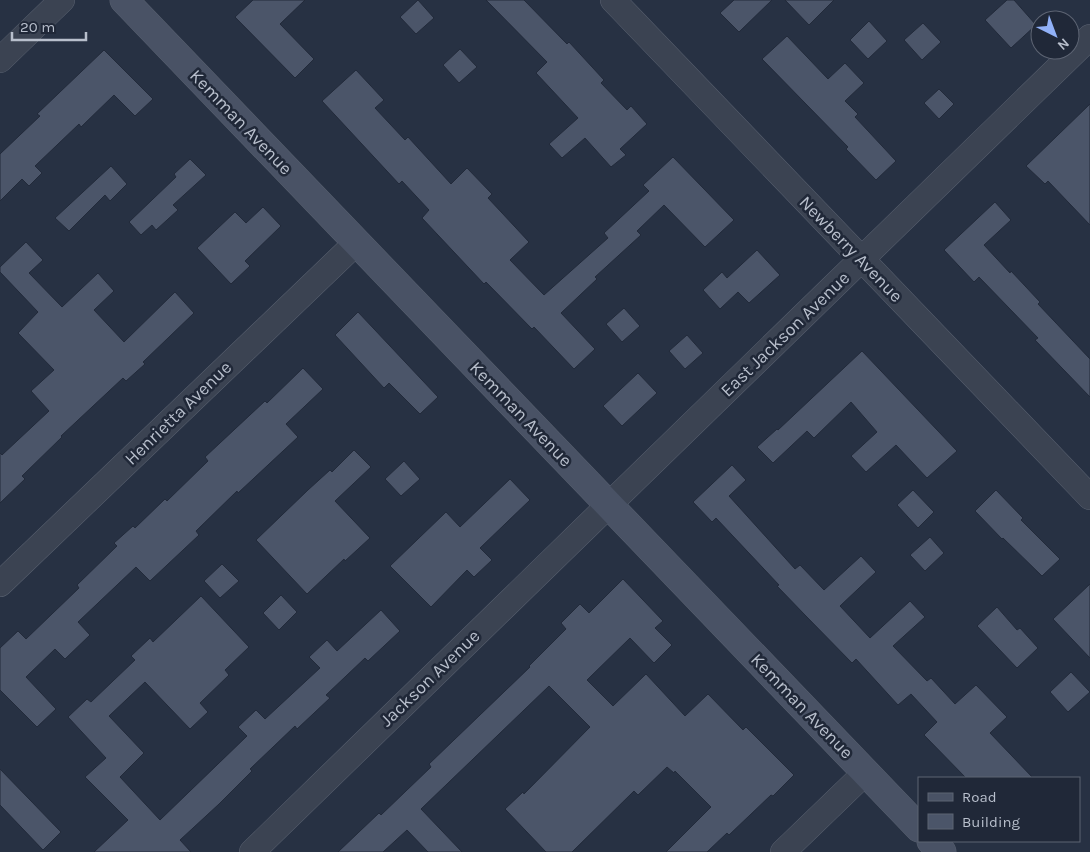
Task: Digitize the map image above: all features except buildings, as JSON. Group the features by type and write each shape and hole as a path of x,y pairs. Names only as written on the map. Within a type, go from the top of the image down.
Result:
{"street":[{"path":"0,60 62,0"},
{"name":"Kemman Avenue","path":"124,0 918,827"},
{"name":"Newberry Avenue","path":"613,0 1090,497"},
{"name":"East Jackson Avenue","path":"608,505 1090,37"},
{"name":"Henrietta Avenue","path":"0,584 356,243"},
{"name":"Jackson Avenue","path":"252,852 608,505"},
{"path":"783,852 866,772"},
{"path":"932,842 942,852"}]}
